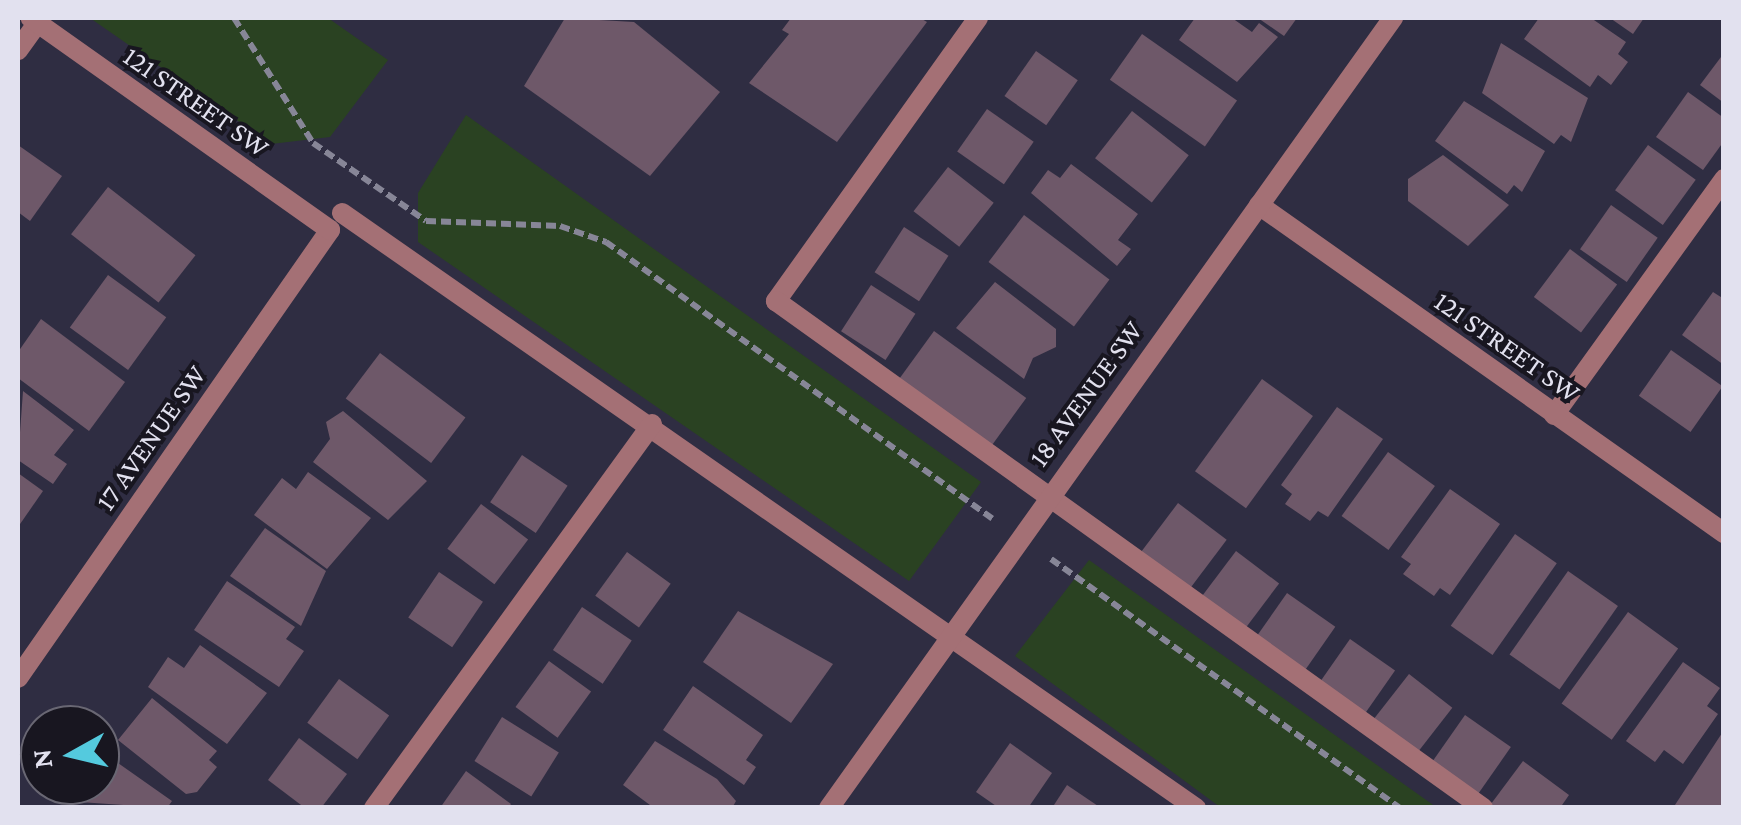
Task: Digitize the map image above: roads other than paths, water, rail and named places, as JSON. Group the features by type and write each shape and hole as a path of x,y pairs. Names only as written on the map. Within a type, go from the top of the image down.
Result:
{"street":[{"path":"978,18 776,301 1484,808"},
{"name":"18 AVENUE SW","path":"829,808 1045,496 1393,18"},
{"path":"18,50 34,20"},
{"name":"121 STREET SW","path":"34,20 336,222 652,424 948,637 1196,808"},
{"path":"1554,415 1724,179"},
{"name":"121 STREET SW","path":"1259,205 1724,533"},
{"name":"17 AVENUE SW","path":"18,678 336,222"},
{"path":"374,808 652,424"}]}
